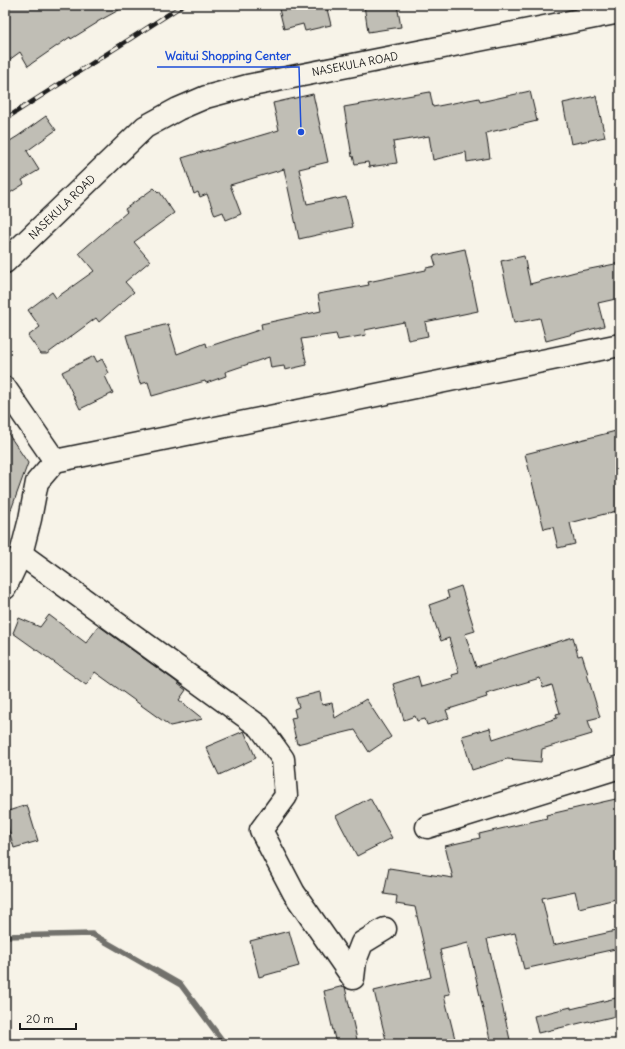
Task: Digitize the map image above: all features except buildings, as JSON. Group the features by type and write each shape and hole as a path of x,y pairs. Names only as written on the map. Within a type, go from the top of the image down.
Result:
{"street":[{"name":"NASEKULA ROAD","path":"5,262 145,127 192,103 247,86 620,12"},
{"path":"5,588 21,554 37,482 55,461 620,345"},
{"path":"5,388 55,461"},
{"path":"21,554 260,727 283,759 286,796 261,830 294,893 353,978 355,961 362,943 385,929"},
{"path":"427,827 620,767"}],"waterway":[{"path":"5,936 92,934 181,985 225,1044"}],"railway":[{"path":"5,119 183,5"}],"place":[{"name":"Waitui Shopping Center","path":"301,132"}]}
